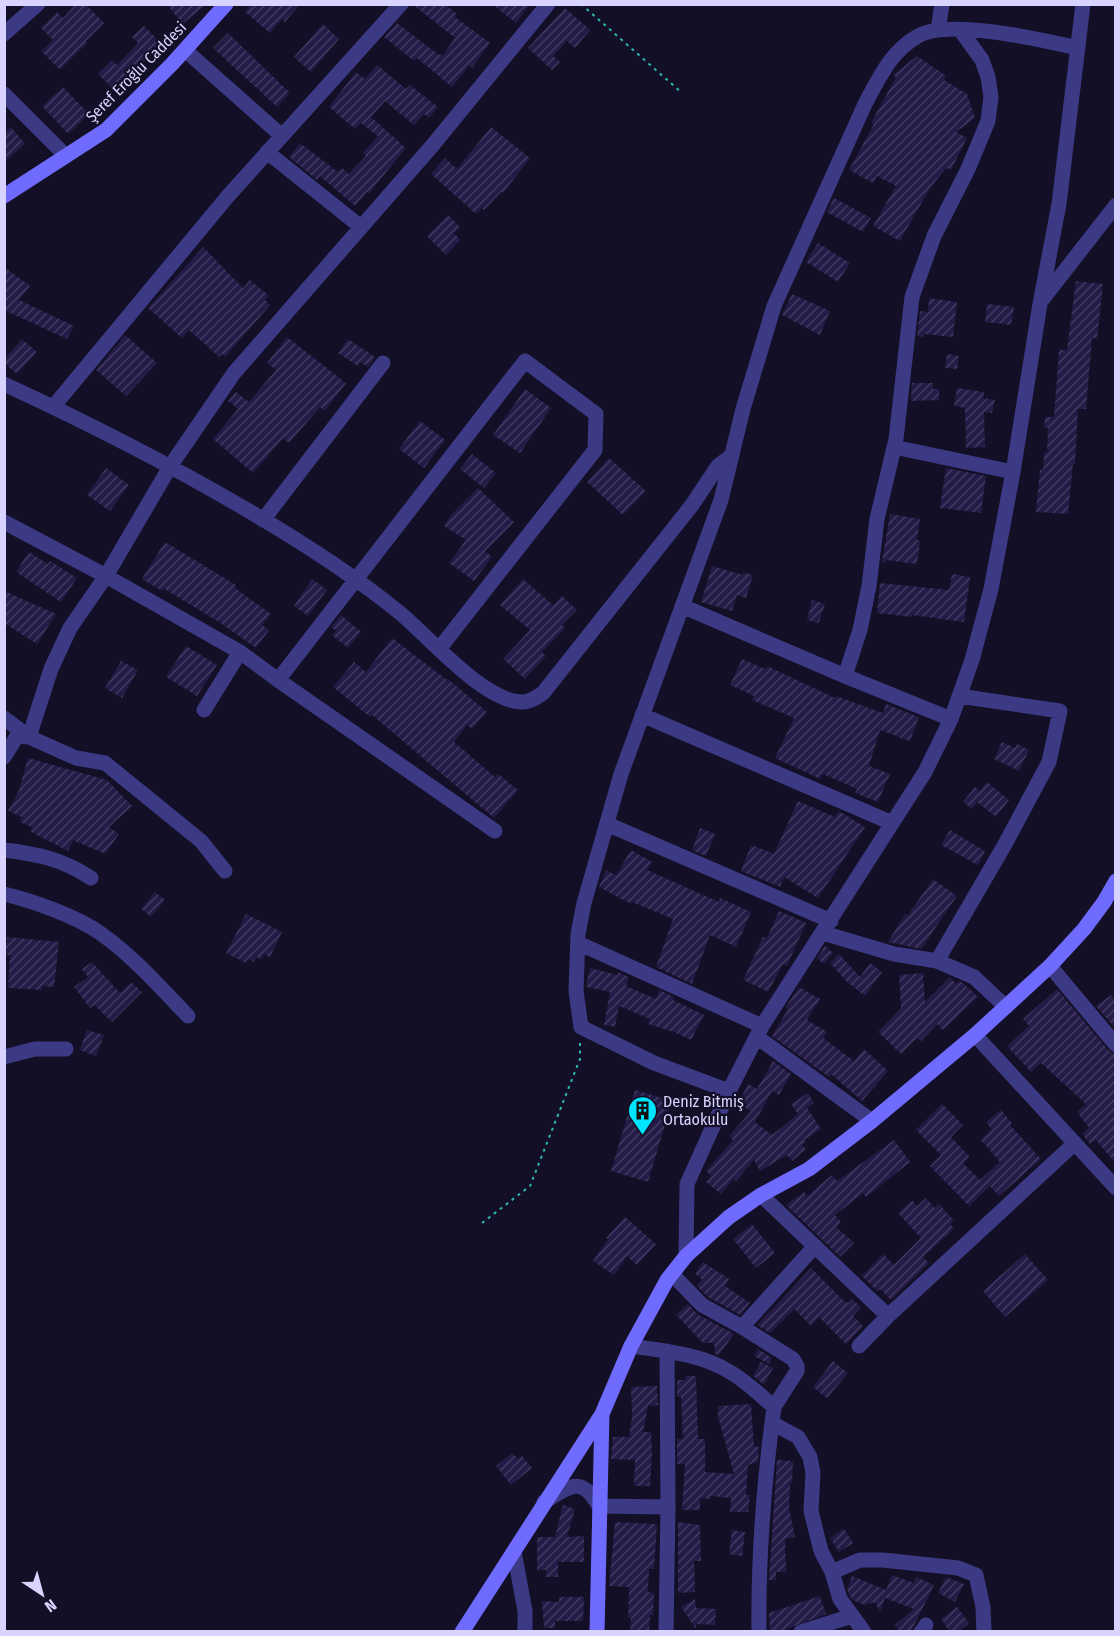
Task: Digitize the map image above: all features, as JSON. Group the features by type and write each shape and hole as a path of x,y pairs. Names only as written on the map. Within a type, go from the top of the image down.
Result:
{"street":[{"path":"4,34 38,4"},
{"name":"Şeref Eroğlu Caddesi","path":"4,196 106,130 185,50 226,4"},
{"path":"53,407 228,196 400,4"},
{"path":"29,737 51,669 70,628 106,576 171,465 234,372 432,146 548,4"},
{"path":"938,30 942,4"},
{"path":"686,1256 687,1184 729,1091 760,1032 925,772 951,719 972,660 991,589 1059,204 1083,4"},
{"path":"729,1091 654,1063 581,1027 576,991 578,943 584,903 621,774 721,500 743,409 774,306 865,104 891,58 920,35 938,30 1006,32 1078,48"},
{"path":"845,676 860,630 869,586 877,519 894,447 912,297 934,236 968,169 988,121 991,97 988,76 982,60 961,31"},
{"path":"185,50 282,136"},
{"path":"4,94 66,156"},
{"path":"267,152 361,227"},
{"path":"1040,303 1116,205"},
{"path":"278,680 525,361 596,414 595,450 439,649"},
{"path":"263,519 382,363"},
{"path":"4,384 171,465 263,519 355,579 400,614 472,679 507,699 524,703 543,693 692,505 718,466 731,456"},
{"path":"894,447 1013,472"},
{"path":"4,522 106,576 240,652 495,831"},
{"path":"682,606 951,719"},
{"path":"204,710 240,652"},
{"path":"937,961 1014,828 1049,762 1060,711 959,696"},
{"path":"642,715 892,823"},
{"path":"4,718 29,737 76,758 105,763 201,841 225,871"},
{"path":"4,757 17,736 29,737"},
{"path":"607,824 827,927 894,954 937,961 974,977 1006,1006"},
{"path":"4,850 38,854 60,861 92,878"},
{"path":"462,1632 602,1414 632,1346 672,1274 686,1256 729,1216 809,1169 872,1121 975,1035 1050,966 1084,929 1116,881"},
{"path":"4,894 34,903 98,932 131,959 188,1016"},
{"path":"578,943 760,1032 872,1121"},
{"path":"1050,966 1116,1045"},
{"path":"975,1035 1116,1188"},
{"path":"4,1057 35,1049 66,1049"},
{"path":"859,1346 888,1316 1075,1143"},
{"path":"761,1196 888,1316"},
{"path":"742,1327 815,1246"},
{"path":"672,1274 702,1305 793,1359 797,1366 797,1371 774,1407 759,1569 759,1632"},
{"path":"632,1346 707,1360 731,1372 774,1407"},
{"path":"666,1632 667,1351"},
{"path":"597,1632 602,1414"},
{"path":"772,1423 798,1437 810,1457 813,1473 811,1511 821,1551 832,1572 840,1599 864,1632"},
{"path":"544,1502 567,1488 577,1486 584,1487 591,1492 599,1506"},
{"path":"599,1506 668,1507"},
{"path":"514,1551 525,1611 525,1632"},
{"path":"832,1572 861,1560 883,1560 958,1568 976,1575 983,1606 984,1632"},
{"path":"801,1632 852,1616"}],"path":[{"path":"581,4 682,93"},
{"path":"482,1223 530,1186 580,1059 581,1027"}],"building":[{"path":"76,4 85,4 104,23 60,70 41,51 53,40 41,28 57,12 63,18"},
{"path":"167,4 207,4 182,24"},
{"path":"251,4 300,4 285,22 282,19 270,33 245,12"},
{"path":"412,4 445,4 457,14 455,17 490,43 472,68 469,66 452,87 417,58 414,61 384,37 397,23 442,56 455,38"},
{"path":"492,4 530,4 516,23"},
{"path":"565,8 590,30 575,48 567,41 553,56 560,62 552,70 528,48"},
{"path":"323,24 339,39 311,72 294,57"},
{"path":"144,26 162,44 129,77 133,81 119,95 98,74 112,60 117,65 138,43 132,37"},
{"path":"228,33 290,93 277,107 213,48"},
{"path":"917,56 946,76 944,80 967,94 975,118 956,132 967,138 951,170 946,168 930,188 900,241 873,226 896,186 877,176 873,183 849,170 896,77 893,75"},
{"path":"377,65 406,89 410,85 438,107 429,118 424,114 414,125 385,101 371,117 406,148 369,193 367,192 355,206 320,176 317,180 289,157 300,143 338,172 342,168 349,174 366,156 363,153 378,136 361,123 355,129 329,107 356,72 365,79"},
{"path":"63,87 89,114 68,134 42,106"},
{"path":"11,127 25,144 4,162 4,133"},
{"path":"491,127 530,158 503,193 501,192 484,210 482,208 476,214 431,174 445,158 457,169"},
{"path":"834,198 871,218 863,232 827,212"},
{"path":"448,215 460,227 454,233 460,240 446,255 427,236"},
{"path":"818,243 850,263 838,282 806,262"},
{"path":"203,247 243,288 250,280 269,296 265,300 270,305 225,357 222,354 219,357 189,330 182,338 148,308"},
{"path":"4,267 30,286 19,300 74,326 67,339 4,310"},
{"path":"1076,281 1103,284 1097,339 1092,338 1086,409 1078,409 1075,464 1073,464 1068,514 1036,512 1040,470 1043,470 1044,452 1047,452 1048,428 1044,428 1045,417 1054,417 1059,350 1067,350"},
{"path":"792,294 830,311 820,335 782,315"},
{"path":"929,298 957,302 953,337 924,334 923,337 917,336 920,311 928,312"},
{"path":"987,304 1014,307 1011,325 985,322"},
{"path":"125,335 157,363 126,396 96,370"},
{"path":"287,337 346,383 325,411 320,407 289,443 283,438 253,473 213,439 238,409 228,401 236,392 249,402 276,370 267,363"},
{"path":"22,339 37,352 17,374 4,363 4,359"},
{"path":"348,339 375,357 368,367 360,362 358,366 338,353"},
{"path":"947,354 959,356 957,369 945,368"},
{"path":"912,383 933,383 933,389 939,389 939,400 911,401"},
{"path":"957,388 984,392 983,398 995,400 992,413 984,412 985,447 966,448 965,408 954,406"},
{"path":"525,389 551,408 520,453 493,435"},
{"path":"420,421 445,440 424,468 399,449"},
{"path":"472,454 496,473 484,488 460,469"},
{"path":"609,458 646,491 623,515 587,482"},
{"path":"106,468 129,485 110,511 87,495"},
{"path":"946,468 986,476 981,513 940,508"},
{"path":"478,488 514,522 485,551 492,557 474,581 449,563 466,540 444,526 451,515"},
{"path":"890,514 920,519 917,564 886,560 885,563 882,562"},
{"path":"165,542 236,585 235,588 271,614 262,625 269,630 256,648 163,588 162,591 142,579"},
{"path":"29,552 48,564 50,561 77,578 61,602 16,572"},
{"path":"712,566 743,575 743,572 753,575 746,598 737,595 732,611 701,602"},
{"path":"952,574 970,577 964,622 877,613 880,583 949,590"},
{"path":"312,579 327,590 308,616 294,606"},
{"path":"523,579 553,605 562,596 577,610 562,625 565,628 542,652 546,656 525,679 503,659 530,630 500,605"},
{"path":"4,591 56,614 37,644 4,623"},
{"path":"812,600 825,604 819,623 807,620"},
{"path":"341,615 361,632 348,648 332,635 336,631 331,627"},
{"path":"392,638 448,679 487,712 472,729 467,725 454,742 495,777 498,774 518,790 494,818 372,715 370,717 333,687 354,662 366,672"},
{"path":"186,646 217,665 197,696 166,677"},
{"path":"742,659 765,669 767,666 835,698 836,696 883,713 886,704 919,717 910,741 880,730 869,766 890,774 878,802 855,793 857,789 823,774 820,779 775,758 794,718 752,700 754,696 730,685"},
{"path":"121,661 138,670 122,698 105,688"},
{"path":"1002,742 1015,748 1017,744 1029,750 1019,771 994,759"},
{"path":"28,758 107,780 132,806 109,827 119,834 105,854 73,840 68,851 31,832 32,827 20,822 22,817 8,811 19,790"},
{"path":"987,782 1009,800 996,817 977,802 972,809 963,802 975,787 980,791"},
{"path":"798,801 835,817 839,811 865,827 818,898 784,877 780,887 741,871 751,845 774,854"},
{"path":"700,828 715,834 706,856 692,850"},
{"path":"950,830 985,851 978,865 941,845"},
{"path":"631,850 652,862 647,870 719,902 720,898 751,912 736,947 710,935 692,984 656,967 673,919 632,902 631,904 599,887 606,870 616,875"},
{"path":"933,879 957,896 921,949 888,942 905,914 908,915"},
{"path":"155,892 165,900 151,917 141,909"},
{"path":"779,911 806,923 787,966 783,964 768,992 743,980 763,937 767,938"},
{"path":"246,914 282,932 270,957 264,954 261,959 256,957 254,962 248,959 246,963 226,953"},
{"path":"7,937 59,942 54,987 42,986 42,990 8,988 10,955 5,955"},
{"path":"825,946 833,953 824,964 817,958"},
{"path":"839,954 860,977 870,963 882,972 865,996 847,982 830,963"},
{"path":"92,962 120,993 131,982 142,992 112,1022 94,1005 90,1008 74,987 88,977 82,969"},
{"path":"590,968 618,975 618,972 629,977 626,986 656,999 659,990 674,997 673,1000 704,1015 691,1040 648,1024 650,1019 619,1006 615,1027 604,1025 610,992 586,987"},
{"path":"923,973 925,1002 950,977 956,984 959,981 964,984 978,997 943,1030 937,1024 921,1041 917,1038 901,1054 878,1032 901,1008 899,975"},
{"path":"799,987 820,999 807,1020 827,1032 823,1038 854,1061 864,1049 888,1071 862,1101 831,1074 829,1077 772,1036 788,1009 785,1008"},
{"path":"1057,989 1109,1051 1116,1054 1116,1164 1096,1140 1090,1144 1082,1134 1089,1128 1077,1112 1086,1104 1041,1063 1031,1072 1007,1046 1029,1026 1023,1019"},
{"path":"1111,995 1116,1001 1116,1029 1096,1006"},
{"path":"87,1030 104,1035 96,1056 80,1050"},
{"path":"773,1061 791,1074 779,1095 772,1091 755,1122 772,1135 798,1114 791,1104 808,1093 814,1103 807,1108 821,1129 804,1140 806,1142 802,1145 806,1149 792,1161 787,1155 760,1171 754,1160 721,1194 706,1182 711,1176 706,1171 733,1140 729,1136 751,1111 745,1108 747,1104 740,1100 748,1084 757,1089"},
{"name":"Deniz Bitmiş Ortaokulu","path":"635,1090 672,1101 648,1182 611,1171"},
{"path":"942,1104 963,1125 951,1137 970,1157 963,1163 980,1180 1000,1162 981,1140 991,1129 986,1122 1001,1110 1012,1123 1010,1125 1041,1159 999,1196 990,1186 969,1206 930,1166 941,1155 916,1130"},
{"path":"894,1140 910,1162 866,1197 863,1193 835,1215 841,1222 836,1227 854,1243 840,1257 786,1205 804,1192 807,1196 832,1175 837,1181"},
{"path":"926,1198 935,1208 939,1204 954,1221 950,1224 954,1229 923,1257 929,1263 891,1300 880,1289 877,1291 862,1276 883,1254 894,1265 921,1238 898,1213 912,1200 917,1206"},
{"path":"625,1217 656,1244 637,1265 627,1256 614,1275 593,1261 608,1239 606,1238"},
{"path":"752,1224 775,1253 756,1268 733,1239"},
{"path":"1025,1254 1048,1280 1005,1317 983,1291"},
{"path":"703,1262 729,1279 725,1286 750,1303 740,1315 708,1297 697,1286 702,1279 695,1274"},
{"path":"811,1268 843,1300 848,1303 852,1299 861,1307 853,1316 863,1326 846,1344 819,1317 811,1326 794,1309 770,1333 757,1325"},
{"path":"688,1304 697,1314 734,1334 719,1355 715,1354 714,1343 703,1343 676,1315"},
{"path":"758,1349 772,1358 769,1364 754,1356"},
{"path":"833,1361 848,1373 827,1398 813,1387"},
{"path":"761,1362 773,1368 764,1385 753,1376"},
{"path":"686,1376 696,1376 698,1439 705,1439 705,1472 734,1474 718,1417 718,1406 751,1404 754,1446 759,1447 758,1462 748,1465 746,1495 750,1495 748,1512 730,1512 731,1498 711,1496 710,1499 700,1498 700,1510 682,1510 685,1464 677,1464 677,1439 683,1439 681,1397 677,1397 677,1380 685,1380"},
{"path":"657,1386 658,1405 648,1406 643,1432 651,1432 650,1486 634,1486 635,1460 611,1459 613,1437 629,1437 632,1417 631,1387"},
{"path":"512,1453 518,1459 522,1456 532,1468 511,1485 496,1466"},
{"path":"777,1460 793,1461 789,1508 795,1537 785,1539 786,1572 776,1572 776,1580 769,1580"},
{"path":"563,1505 575,1509 567,1537 584,1536 584,1562 558,1562 558,1577 546,1577 546,1570 537,1570 537,1537 555,1537"},
{"path":"615,1522 657,1524 654,1569 649,1569 648,1592 654,1593 653,1615 650,1615 649,1632 630,1632 629,1587 609,1586"},
{"path":"678,1522 700,1525 701,1561 694,1561 695,1592 678,1593"},
{"path":"844,1529 853,1543 839,1552 830,1538"},
{"path":"732,1530 745,1532 742,1556 729,1554"},
{"path":"892,1575 914,1583 916,1577 934,1585 911,1632 900,1632 895,1625 914,1609 885,1598 880,1612 875,1602 865,1605 853,1600 847,1589 852,1576 886,1590"},
{"path":"946,1577 964,1584 955,1602 938,1593"},
{"path":"820,1596 826,1614 779,1632 770,1632 769,1613"},
{"path":"559,1597 584,1597 583,1621 555,1621 555,1628 544,1628 542,1601 559,1602"},
{"path":"695,1599 696,1608 716,1609 715,1625 696,1624 696,1629 681,1607"},
{"path":"957,1607 969,1623 958,1632 950,1632 941,1619"}],"place":[{"name":"Deniz Bitmiş Ortaokulu","path":"642,1136"}]}
